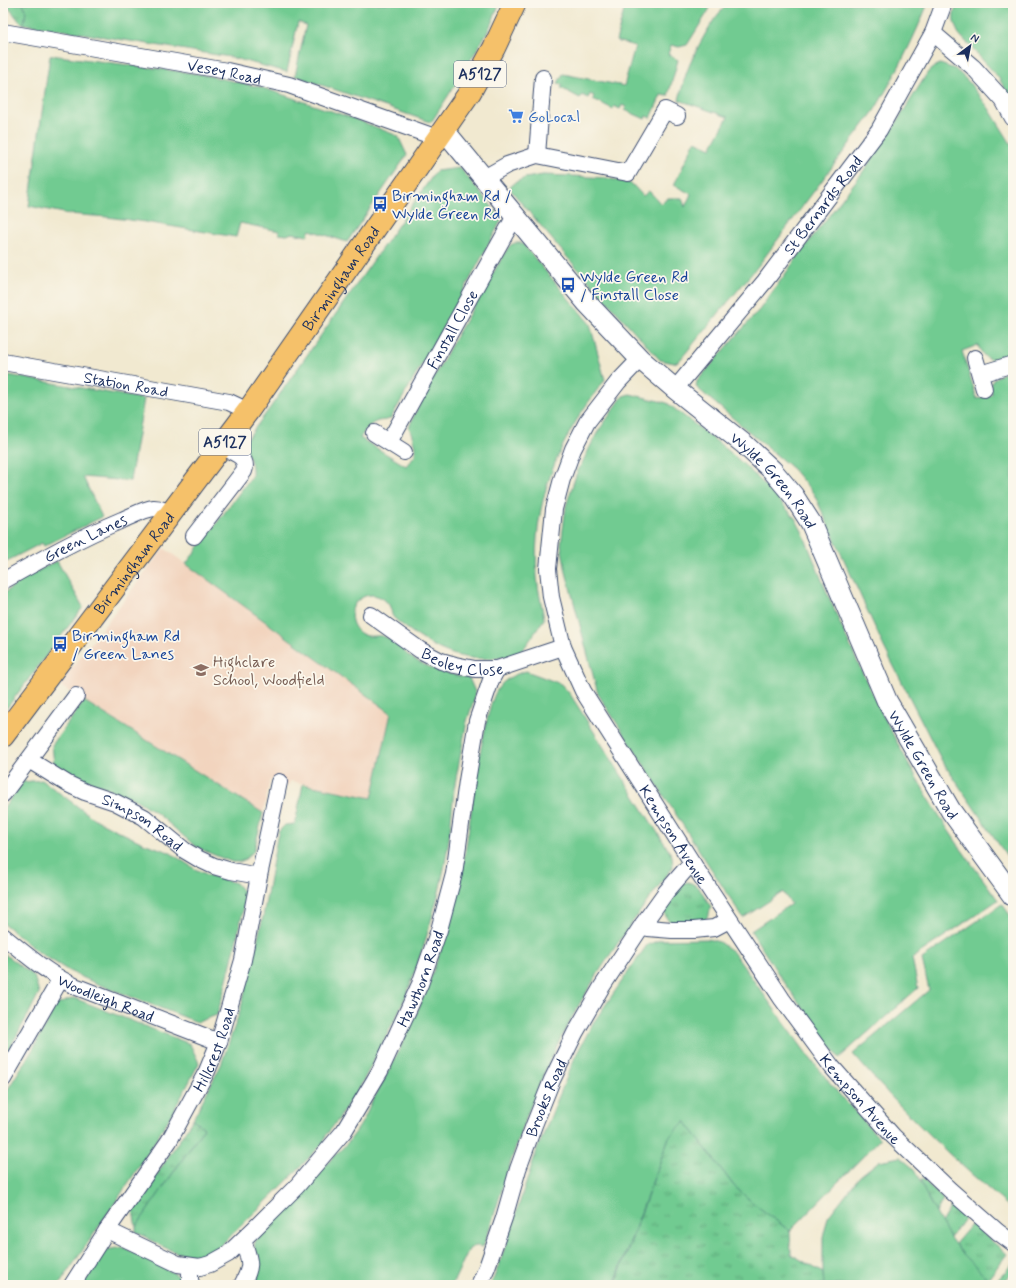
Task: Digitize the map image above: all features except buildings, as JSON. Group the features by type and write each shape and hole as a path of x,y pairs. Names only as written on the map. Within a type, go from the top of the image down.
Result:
{"main road":[{"name":"Birmingham Road","path":"3,736 248,411 470,92 516,3"}],"street":[{"name":"St Bernards Road","path":"675,389 765,281 879,130 933,33 944,3"},
{"name":"Vesey Road","path":"3,32 227,71 289,85 429,135 440,135"},
{"path":"933,33 973,67 1003,100 1013,118"},
{"path":"537,155 543,78"},
{"path":"484,178 507,165 537,155 628,173 665,110 677,116"},
{"name":"Wylde Green Road","path":"440,135 484,178 587,303 640,359 744,444 772,470 794,495 811,522 887,701 951,811 1013,896"},
{"name":"Finstall Close","path":"389,442 515,216"},
{"path":"975,358 982,382 1013,364"},
{"name":"Kempson Avenue","path":"640,359 618,382 587,422 573,450 562,478 554,509 548,569 550,597 563,647 583,691 693,864 782,999 832,1067 893,1136 950,1190 1013,1244"},
{"name":"Station Road","path":"3,362 229,402 248,411"},
{"path":"374,433 404,452"},
{"name":"Birmingham Road","path":"194,536 244,471 246,466 241,457 221,447"},
{"name":"Green Lanes","path":"3,581 72,543 133,515 152,508 163,510 170,515"},
{"name":"Beoley Close","path":"371,615 420,650 441,661 455,666 475,669 497,669 563,647"},
{"name":"Hawthorn Road","path":"107,1230 178,1264 190,1267 200,1267 210,1264 228,1254 243,1240 297,1186 344,1131 380,1071 420,984 439,930 454,874 477,721 491,680 497,669"},
{"path":"3,794 76,696"},
{"name":"Simpson Road","path":"29,760 68,784 85,792 115,802 144,817 184,850 199,860 231,871 259,876"},
{"name":"Hillcrest Road","path":"72,1285 107,1230 169,1141 207,1071 219,1042 243,960 279,782"},
{"name":"Brooks Road","path":"479,1285 487,1267 504,1218 518,1169 552,1080 575,1033 601,988 643,924 666,892 686,869 693,864"},
{"path":"643,924 648,928 694,930 714,928 729,920"},
{"name":"Woodleigh Road","path":"3,936 60,980 219,1042"},
{"path":"3,1079 60,980"},
{"path":"242,1285 248,1273 250,1263 243,1240"},
{"path":"190,1267 190,1281 192,1285"}],"shaded area":[{"name":"Highclare School, Woodfield","path":"164,548 391,713 373,798 290,781 289,785 270,780 263,813 59,685"}],"green space":[{"path":"5,3 24,4 26,12 24,24 20,22"},
{"path":"23,3 500,3 488,31 464,71 430,122 295,76 306,25 298,22 287,72 230,57 24,24 26,12"},
{"path":"626,3 711,3 709,10 687,45 679,47 671,45 668,54 678,60 668,96 661,95 651,118 646,116 645,119 625,110 626,107 622,105 620,109 614,106 613,109 593,99 594,96 590,94 588,98 582,95 580,98 561,88 563,85 558,83 563,74 624,86 635,46 616,41"},
{"path":"731,3 928,3 903,58 874,111 758,266 679,361 674,363 660,360 567,257 509,188 516,182 525,178 543,175 607,178 632,184 643,196 649,191 661,204 668,198 682,198 685,207 691,194 674,185 695,141 711,148 728,117 679,100 688,68 702,40 719,13"},
{"path":"958,3 1013,3 1013,102 998,77 959,34 955,26 954,18"},
{"path":"50,55 200,74 260,87 355,119 398,136 407,155 347,242 310,230 307,236 292,233 287,235 279,234 279,231 240,223 236,237 145,222 69,214 29,206"},
{"path":"940,64 955,69 968,81 988,107 1013,147 1013,353 988,359 981,352 978,345 962,351 977,399 992,394 992,383 996,377 1013,371 1013,865 942,761 884,647 814,494 793,469 696,387 697,381 760,309 804,248 862,173 888,136 928,72"},
{"path":"460,168 502,219 460,298 391,418 372,424 360,438 406,466 415,455 415,448 409,427 416,411 454,340 507,250 510,245 515,243 522,243 590,324 605,380 574,424 552,472 544,497 536,550 537,577 544,619 522,651 504,657 484,659 463,657 435,647 416,635 392,616 389,604 380,597 374,595 366,596 354,605 351,615 353,624 363,635 384,637 396,643 409,656 423,664 445,672 469,678 476,694 467,721 454,789 450,832 439,892 425,942 407,994 360,1087 327,1134 323,1143 284,1184 219,1247 208,1253 186,1255 166,1248 136,1232 136,1227 204,1128 193,1119 221,1065 241,1008 263,917 279,831 285,825 295,824 303,784 372,798 391,713 186,564 252,476 250,460 247,453 241,447 436,171"},
{"path":"8,375 144,399 130,481 83,477 102,517 44,546 42,543 3,563 3,404"},
{"path":"630,394 667,403 740,461 763,483 795,518 803,533 834,609 868,684 905,757 947,828 998,900 912,958 918,988 839,1058 779,975 751,931 791,904 783,892 743,918 598,694 566,572 561,545 566,506 576,475 597,433 623,396"},
{"path":"57,561 83,607 3,713 3,594 27,576"},
{"path":"526,671 561,684 570,694 672,856 673,867 618,943 568,1024 537,1090 527,1116 483,1247 476,1246 469,1249 452,1285 251,1285 259,1268 255,1248 256,1240 346,1145 356,1132 400,1049 413,1020 438,959 456,897 466,849 481,750 491,705 500,686 507,679"},
{"path":"84,701 263,813 254,851 244,860 239,862 232,862 207,852 195,846 158,814 135,799 81,778 54,764 52,745"},
{"path":"42,780 93,818 143,843 169,852 195,869 208,875 236,883 246,895 233,955 217,1015 197,1022 95,983 69,971 37,951 3,923 3,809 23,782"},
{"path":"688,882 699,888 704,895 711,907 709,914 704,922 672,923 667,919 664,912 665,907 681,886"},
{"path":"1002,904 1013,919 1013,1210 910,1116 853,1054 929,990 922,959"},
{"path":"708,939 719,942 733,952 809,1057 839,1094 880,1139 790,1231 753,1203 734,1186 685,1121 669,1137 614,1285 491,1285 537,1150 575,1057 593,1023 647,945 660,940"},
{"path":"3,953 34,976 39,993 3,1060"},
{"path":"74,998 190,1044 199,1063 168,1121 115,1204 59,1285 3,1285 3,1097 33,1049 56,1005"},
{"path":"193,1119 204,1128 136,1227 133,1211"},
{"path":"685,1121 734,1186 753,1203 790,1231 791,1254 823,1273 824,1285 615,1285 669,1137"},
{"path":"900,1157 914,1169 927,1197 950,1238 961,1252 995,1285 824,1285 823,1238 828,1217 860,1176 879,1161"},
{"path":"922,1178 943,1199 936,1213 923,1189"},
{"path":"951,1206 964,1219 950,1238 941,1223"},
{"path":"972,1224 1007,1254 988,1279 955,1244"},
{"path":"123,1247 174,1273 178,1276 180,1285 82,1285 105,1250"},
{"path":"1013,1263 1013,1270 1002,1285 995,1285 994,1284"}],"place":[{"name":"GoLocal","path":"516,116"},
{"name":"Birmingham Rd / Wylde Green Rd","path":"380,204"},
{"name":"Wylde Green Rd / Finstall Close","path":"568,285"},
{"name":"Birmingham Rd / Green Lanes","path":"60,644"},
{"name":"Highclare School, Woodfield","path":"201,670"}]}
